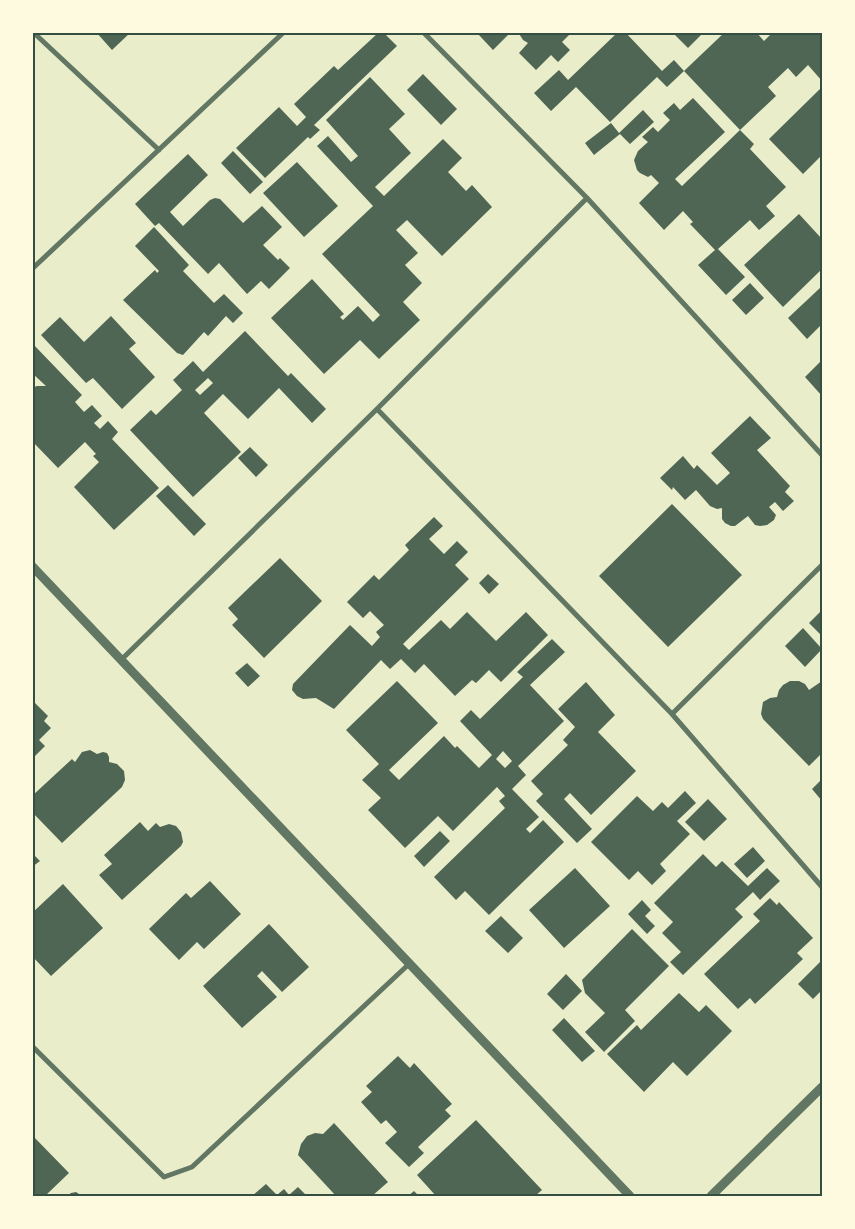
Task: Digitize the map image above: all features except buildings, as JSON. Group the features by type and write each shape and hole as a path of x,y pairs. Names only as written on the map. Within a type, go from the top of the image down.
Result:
{"street":[{"path":"33,32 159,150"},
{"path":"32,269 284,32"},
{"path":"423,32 587,198 822,455"},
{"path":"121,660 377,409 587,198"},
{"path":"377,409 672,714 822,887"},
{"path":"672,714 822,565"},
{"path":"32,566 630,1196"},
{"path":"32,1046 164,1177 192,1167 409,964"},
{"path":"711,1196 822,1087"}]}
